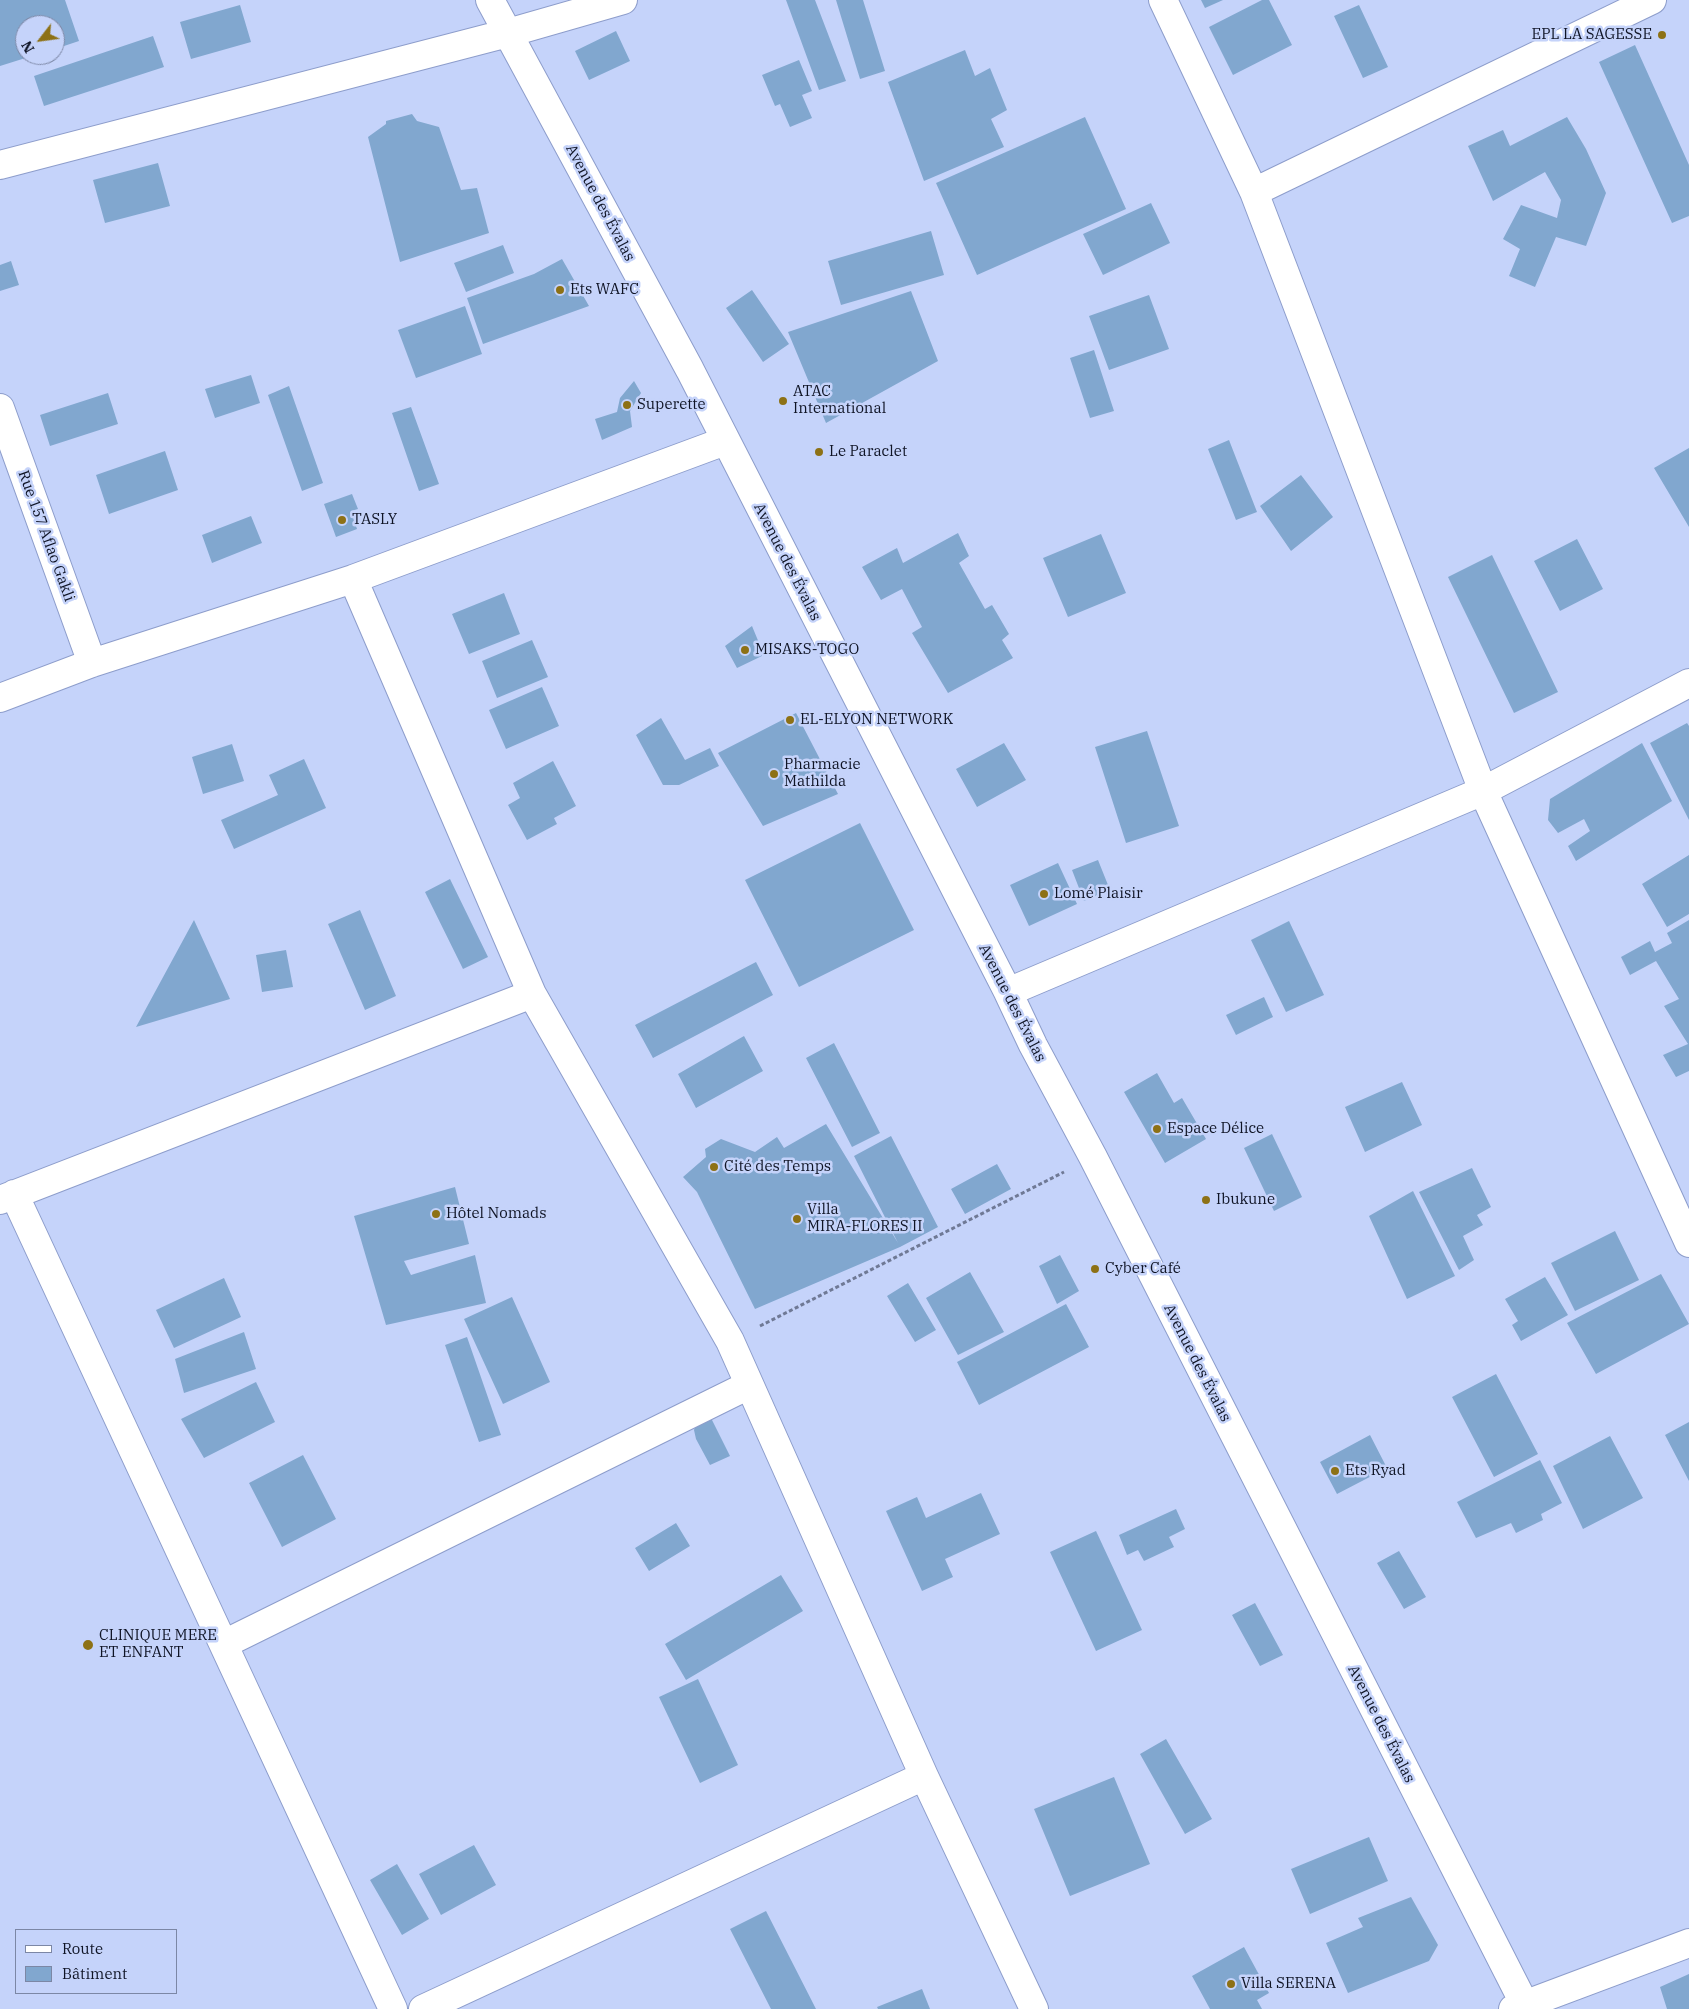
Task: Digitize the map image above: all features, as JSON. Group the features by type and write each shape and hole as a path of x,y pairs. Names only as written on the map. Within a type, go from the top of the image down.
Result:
{"street":[{"name":"Avenue des Évalas","path":"490,0 690,370 1008,992 1033,1045 1093,1157 1522,2007"},
{"path":"0,165 508,33 623,0"},
{"path":"1163,0 1254,192 1483,791 1689,1243"},
{"path":"1254,192 1607,10 1652,0"},
{"name":"Rue 157 Aflao Gakli","path":"0,408 92,663"},
{"path":"0,698 92,663 353,579 726,442"},
{"path":"353,579 532,994 730,1341 924,1776 1034,2009"},
{"path":"1008,992 1483,791 1689,683"},
{"path":"393,2009 224,1644 7,1197 532,994"},
{"path":"224,1644 750,1385"},
{"path":"423,2009 924,1776"},
{"path":"1522,2007 1689,1943"}],"path":[{"path":"730,1341 1093,1157"}],"building":[{"path":"0,0 65,0 79,41 65,46 65,15 15,15 15,61 0,66"},
{"path":"786,0 815,0 846,81 819,90"},
{"path":"836,0 863,0 885,71 860,79"},
{"path":"1201,0 1223,0 1205,8"},
{"path":"1262,0 1269,0 1292,45 1233,75 1209,27"},
{"path":"240,5 251,42 191,59 180,22"},
{"path":"1359,5 1388,67 1363,78 1334,16"},
{"path":"616,31 630,61 589,80 575,51"},
{"path":"153,36 164,67 44,106 34,76"},
{"path":"1635,45 1689,165 1689,216 1672,223 1599,62"},
{"path":"965,50 975,76 990,68 1007,110 991,119 1004,147 924,181 888,82"},
{"path":"799,60 812,91 802,95 812,118 790,127 780,104 775,106 762,75"},
{"path":"412,114 417,121 439,127 461,190 477,188 489,233 400,262 368,137 386,124 386,121"},
{"path":"1085,117 1126,209 977,275 936,183"},
{"path":"1567,117 1586,149 1606,193 1586,246 1556,237 1535,287 1509,276 1520,249 1503,239 1521,205 1557,218 1561,200 1545,172 1493,201 1468,146 1503,130 1510,146"},
{"path":"158,163 170,206 105,223 93,180"},
{"path":"1151,203 1170,243 1103,275 1083,234"},
{"path":"931,231 944,275 841,305 828,261"},
{"path":"503,245 514,273 466,292 454,263"},
{"path":"562,259 589,306 483,344 467,298 534,274"},
{"path":"11,261 19,285 0,291 0,265"},
{"path":"752,290 789,344 763,362 726,308"},
{"path":"911,291 938,361 826,423 788,332"},
{"path":"1149,295 1169,349 1109,370 1089,316"},
{"path":"465,306 482,354 416,378 398,330"},
{"path":"1094,350 1114,411 1090,418 1070,358"},
{"path":"251,375 260,403 215,418 205,389"},
{"name":"Superette","path":"634,381 641,393 630,411 632,427 602,440 595,419 617,412 620,398"},
{"path":"289,386 323,483 302,491 268,395"},
{"path":"108,393 118,424 50,446 40,415"},
{"path":"411,407 439,484 419,491 392,413"},
{"path":"1229,440 1257,512 1236,520 1208,449"},
{"path":"1689,448 1689,527 1654,468"},
{"path":"165,451 178,490 109,514 96,475"},
{"path":"1301,475 1333,517 1291,551 1260,506"},
{"name":"TASLY","path":"352,494 358,509 351,511 357,529 336,537 324,504"},
{"path":"251,516 262,543 212,563 202,535"},
{"path":"958,533 969,556 959,563 985,609 992,605 1009,634 1002,640 1013,658 948,693 912,633 922,627 902,589 881,600 862,567 897,548 903,563"},
{"path":"1101,534 1126,593 1068,617 1043,558"},
{"path":"1577,539 1603,589 1560,611 1534,561"},
{"path":"1492,555 1558,692 1514,713 1448,577"},
{"path":"504,593 520,634 469,654 452,614"},
{"name":"MISAKS-TOGO","path":"752,626 764,655 737,668 725,646"},
{"path":"532,640 548,677 497,698 482,661"},
{"path":"542,687 559,726 506,749 489,710"},
{"path":"796,713 838,794 763,826 718,753"},
{"path":"661,718 685,760 710,748 719,766 679,785 663,785 636,735"},
{"path":"1687,723 1689,726 1689,820 1650,743"},
{"path":"1147,731 1179,826 1126,843 1095,747"},
{"path":"1004,743 1026,780 977,807 956,769"},
{"path":"1642,743 1672,801 1576,861 1568,846 1590,831 1584,819 1558,833 1548,820 1550,799"},
{"path":"232,744 244,781 203,794 192,757"},
{"path":"304,759 326,808 234,849 221,820 278,795 269,775"},
{"path":"553,761 576,806 554,818 557,824 527,840 508,805 520,798 513,783"},
{"path":"860,823 914,930 799,987 745,880"},
{"path":"1689,855 1689,914 1667,927 1642,884"},
{"path":"1098,860 1110,890 1084,901 1072,870"},
{"path":"1058,863 1077,904 1029,926 1010,885"},
{"path":"450,879 488,957 463,969 425,892"},
{"path":"360,910 396,996 365,1010 328,924"},
{"path":"194,920 230,999 136,1027"},
{"path":"1689,920 1689,1071 1676,1077 1663,1055 1688,1044 1664,1006 1679,999 1656,961 1630,975 1621,957 1650,941 1655,952 1672,943 1667,933"},
{"path":"1289,921 1324,995 1286,1012 1251,940"},
{"path":"286,950 293,987 262,992 256,955"},
{"path":"756,962 773,995 653,1058 635,1025"},
{"path":"1264,997 1273,1017 1236,1035 1226,1015"},
{"path":"744,1036 763,1071 696,1108 678,1074"},
{"path":"834,1043 880,1133 852,1147 806,1058"},
{"path":"1157,1073 1174,1103 1182,1098 1206,1139 1165,1163 1124,1092"},
{"path":"1402,1082 1422,1125 1365,1152 1345,1107"},
{"name":"Villa MIRA-FLORES II","path":"826,1124 898,1243 854,1156 891,1136 938,1227 900,1247 755,1309 697,1192 683,1177 706,1157 705,1149 721,1139 755,1152 777,1137 784,1148"},
{"path":"1272,1134 1302,1197 1274,1211 1244,1148"},
{"path":"997,1164 1011,1189 965,1214 951,1189"},
{"path":"1472,1168 1491,1207 1477,1215 1483,1225 1463,1236 1474,1260 1459,1270 1419,1192"},
{"path":"455,1187 469,1244 404,1261 411,1275 475,1255 486,1303 386,1325 354,1216"},
{"path":"1413,1191 1455,1276 1407,1299 1369,1216"},
{"path":"1615,1231 1639,1280 1575,1311 1551,1263"},
{"path":"1060,1255 1079,1291 1057,1304 1039,1266"},
{"path":"970,1272 1004,1332 958,1355 926,1298"},
{"path":"1661,1274 1689,1324 1596,1374 1567,1323"},
{"path":"1545,1277 1568,1315 1521,1341 1512,1325 1518,1321 1505,1299"},
{"path":"224,1278 241,1317 174,1348 156,1310"},
{"path":"908,1283 936,1330 915,1342 887,1296"},
{"path":"512,1297 550,1382 503,1404 464,1319"},
{"path":"1066,1304 1089,1347 979,1405 957,1362"},
{"path":"244,1332 256,1369 184,1393 175,1359"},
{"path":"467,1337 501,1435 479,1442 445,1345"},
{"path":"1496,1374 1538,1454 1494,1477 1452,1397"},
{"path":"256,1382 275,1422 204,1458 181,1419"},
{"path":"707,1419 712,1420 730,1456 710,1465 696,1439 694,1430 696,1424"},
{"path":"1689,1422 1689,1481 1665,1435"},
{"path":"1370,1435 1387,1468 1337,1494 1320,1462"},
{"path":"1610,1436 1643,1498 1583,1529 1553,1466"},
{"path":"303,1455 336,1519 282,1547 249,1483"},
{"path":"1540,1460 1562,1503 1541,1514 1543,1520 1516,1533 1511,1523 1476,1538 1457,1502"},
{"path":"981,1493 1000,1534 945,1559 953,1577 922,1591 886,1511 917,1497 926,1518"},
{"path":"1176,1509 1185,1529 1169,1537 1174,1547 1144,1561 1138,1550 1127,1555 1119,1535"},
{"path":"676,1523 690,1546 649,1571 635,1548"},
{"path":"1096,1531 1142,1630 1096,1651 1050,1552"},
{"path":"1399,1551 1426,1597 1404,1609 1377,1563"},
{"path":"781,1575 803,1611 686,1680 665,1644"},
{"path":"1255,1603 1283,1655 1260,1666 1232,1615"},
{"path":"698,1679 738,1765 700,1783 659,1697"},
{"path":"1166,1739 1212,1819 1185,1834 1140,1754"},
{"path":"1114,1777 1150,1864 1070,1896 1034,1809"},
{"path":"1369,1837 1388,1881 1310,1914 1291,1869"},
{"path":"474,1845 496,1885 441,1915 419,1874"},
{"path":"397,1864 429,1919 402,1935 370,1880"},
{"path":"1411,1897 1438,1945 1429,1961 1348,1993 1326,1943 1363,1927 1358,1918"},
{"path":"766,1911 816,2009 771,2009 730,1929"},
{"name":"Villa SERENA","path":"1244,1947 1269,1993 1257,2000 1262,2009 1210,2009 1192,1976"},
{"path":"1689,1974 1689,2009 1667,2009 1660,1987"},
{"path":"922,1989 930,2009 878,2009 877,2007"}],"place":[{"name":"EPL LA SAGESSE","path":"1662,35"},
{"name":"Ets WAFC","path":"560,290"},
{"name":"ATAC International","path":"783,401"},
{"name":"Superette","path":"627,405"},
{"name":"Le Paraclet","path":"819,452"},
{"name":"TASLY","path":"342,520"},
{"name":"MISAKS-TOGO","path":"745,650"},
{"name":"EL-ELYON NETWORK","path":"790,720"},
{"name":"Pharmacie Mathilda","path":"774,774"},
{"name":"Lomé Plaisir","path":"1044,894"},
{"name":"Espace Délice","path":"1157,1129"},
{"name":"Cité des Temps","path":"714,1167"},
{"name":"Ibukune","path":"1206,1200"},
{"name":"Hôtel Nomads","path":"436,1214"},
{"name":"Villa MIRA-FLORES II","path":"797,1219"},
{"name":"Cyber Café","path":"1095,1269"},
{"name":"Ets Ryad","path":"1335,1471"},
{"name":"CLINIQUE MERE ET ENFANT","path":"88,1645"},
{"name":"Villa SERENA","path":"1231,1984"}]}
